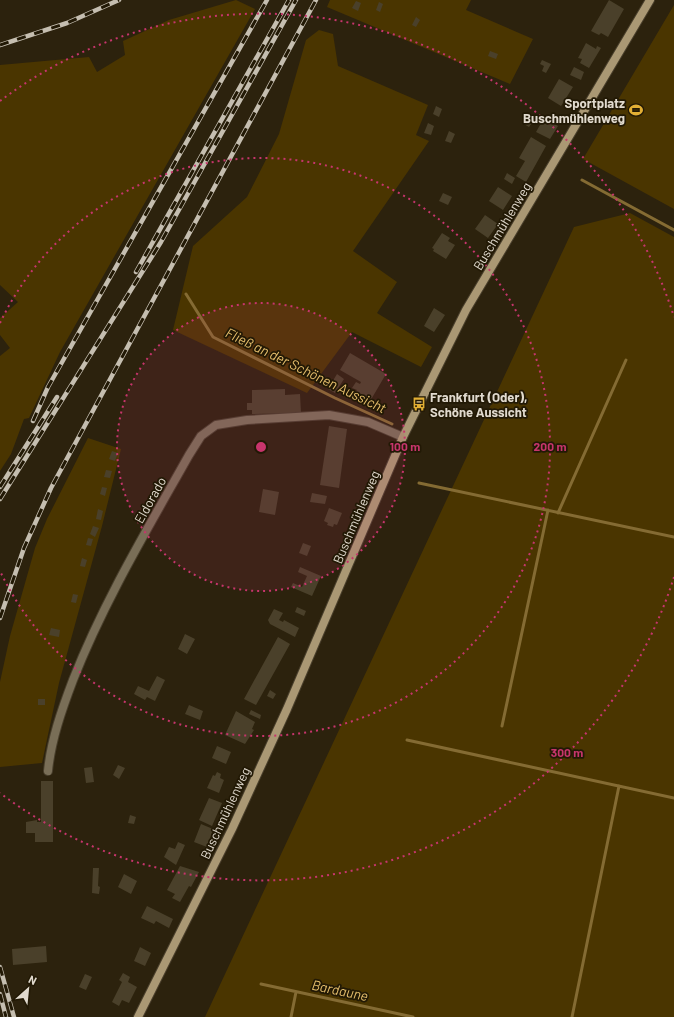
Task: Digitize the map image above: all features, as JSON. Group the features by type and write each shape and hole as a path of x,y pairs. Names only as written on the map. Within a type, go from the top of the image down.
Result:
{"street":[{"name":"Buschmühlenweg","path":"138,1017 232,829 290,702 403,437 466,310 650,0"},
{"name":"Eldorado","path":"48,771 50,754 65,702 86,648 102,613 201,436 216,424 247,420 328,415 368,422 403,437"}],"shaded area":[{"path":"236,0 255,9 60,352 29,418 24,419 11,454 0,471 0,356 10,348 0,335 0,318 18,302 0,285 0,65 89,57 97,72 125,55 123,41 169,20"},
{"path":"330,0 471,0 466,10 533,39 510,84 327,7"},
{"name":"Sportplatz Buschmühlenweg","path":"674,5 674,209 583,159"},
{"path":"319,30 333,34 338,66 428,105 416,135 429,141 353,251 397,282 377,313 432,347 421,367 352,332 307,393 173,330 193,246 247,197 279,134 306,40"},
{"path":"630,213 674,237 674,1017 205,1017 574,227"},
{"path":"88,438 121,449 102,526 59,683 42,763 0,767 0,682 10,636 35,548 47,519"}],"building":[{"path":"609,0 624,9 608,37 601,33 599,35 591,31"},
{"path":"356,1 361,3 358,11 352,8"},
{"path":"379,2 383,4 380,12 376,10"},
{"path":"416,17 420,20 416,27 412,25"},
{"path":"586,43 596,49 597,46 601,48 589,68 580,63 582,59 578,58"},
{"path":"490,51 498,54 496,59 488,56"},
{"path":"542,60 551,64 546,73 542,71 544,66 540,64"},
{"path":"574,67 584,72 581,80 570,75"},
{"path":"559,79 573,87 561,106 548,98"},
{"path":"436,106 442,109 439,117 433,114"},
{"path":"530,113 536,117 529,127 524,124"},
{"path":"544,118 558,126 550,139 536,132"},
{"path":"428,123 434,126 431,135 424,133"},
{"path":"449,131 455,134 451,143 445,141"},
{"path":"531,137 546,146 526,182 516,176 525,161 519,158"},
{"path":"507,173 515,178 512,184 504,179"},
{"path":"498,187 512,196 503,210 489,201"},
{"path":"443,193 452,197 448,205 439,201"},
{"path":"485,215 498,224 488,238 475,229"},
{"path":"442,233 450,238 448,241 455,245 446,259 433,251 434,249 432,248"},
{"path":"434,308 445,315 434,332 424,326"},
{"path":"350,353 386,374 369,403 354,394 357,390 352,388 356,382 360,384 361,382 340,370"},
{"path":"337,374 344,379 335,393 328,389"},
{"path":"285,389 285,395 300,394 301,413 252,414 252,410 247,410 247,403 252,403 252,390"},
{"path":"329,426 347,429 339,488 320,485"},
{"path":"112,451 118,453 115,461 109,459"},
{"path":"106,470 112,471 110,478 104,477"},
{"path":"102,487 107,488 105,496 100,494"},
{"path":"263,489 279,492 275,515 259,512"},
{"path":"312,493 327,496 325,504 310,502"},
{"path":"329,508 342,513 337,525 334,524 333,527 327,525 328,523 324,521"},
{"path":"98,509 103,511 101,520 96,519"},
{"path":"93,526 99,528 95,537 90,534"},
{"path":"88,538 93,539 91,546 86,545"},
{"path":"303,543 311,546 307,556 299,553"},
{"path":"82,558 87,560 85,567 80,566"},
{"path":"300,567 321,576 312,596 291,587 293,583 302,587 307,576 298,572"},
{"path":"73,594 78,595 76,603 71,602"},
{"path":"297,607 306,611 304,616 295,612"},
{"path":"274,609 283,613 279,620 283,622 284,620 299,628 295,637 270,624 268,620"},
{"path":"51,628 60,630 59,637 49,635"},
{"path":"185,634 195,639 187,654 178,649"},
{"path":"278,637 290,644 256,705 244,699"},
{"path":"157,676 165,680 155,701 147,697 145,700 134,694 138,686 149,691"},
{"path":"270,690 276,694 273,699 267,696"},
{"path":"38,699 45,699 45,705 38,705"},
{"path":"189,705 203,711 200,720 185,714"},
{"path":"251,710 261,715 260,719 249,714"},
{"path":"236,711 255,722 252,729 254,730 245,744 225,735"},
{"path":"217,746 231,752 226,764 212,758"},
{"path":"118,765 125,768 119,779 113,775"},
{"path":"92,767 94,782 86,783 84,768"},
{"path":"217,772 221,774 220,778 224,780 219,793 207,788 213,775 215,776"},
{"path":"41,781 53,781 53,842 35,842 35,833 26,833 26,822 37,820 37,822 41,822"},
{"path":"209,798 222,803 212,826 199,820"},
{"path":"130,815 136,817 134,824 128,823"},
{"path":"201,824 213,829 207,847 194,842"},
{"path":"178,842 185,845 176,865 164,857 169,847 175,849"},
{"path":"180,866 199,872 191,887 189,886 180,902 172,898 175,894 167,890"},
{"path":"93,868 99,868 99,894 92,893"},
{"path":"124,874 137,881 131,894 118,887"},
{"path":"147,906 173,919 169,928 156,921 154,924 141,918"},
{"path":"46,946 47,962 13,965 12,949"},
{"path":"140,947 151,953 145,966 134,961"},
{"path":"123,973 130,977 128,982 137,987 129,1003 122,1000 119,1006 112,1002 122,982 119,980"},
{"path":"85,974 92,977 86,990 79,987"}],"waterway":[{"path":"582,180 674,230"},
{"name":"Fließ an der Schönen Aussicht","path":"186,294 213,337 335,398 392,424"},
{"path":"558,513 626,360"},
{"path":"419,483 674,537"},
{"path":"502,726 548,510"},
{"path":"407,740 674,798"},
{"path":"572,1017 619,786"},
{"name":"Bardaune","path":"261,984 413,1017"},
{"path":"291,1017 296,992"}],"railway":[{"path":"0,45 67,23 119,0"},
{"path":"33,421 48,387 267,0"},
{"path":"136,272 289,0"},
{"path":"0,499 161,242 296,0"},
{"path":"0,618 24,548 51,488 316,0"},
{"path":"0,487 57,397"},
{"path":"0,967 14,1017"},
{"path":"0,994 6,1017"}],"place":[{"name":"Sportplatz Buschmühlenweg","path":"636,110"},
{"name":"Frankfurt (Oder), Schöne Aussicht","path":"419,404"}]}
